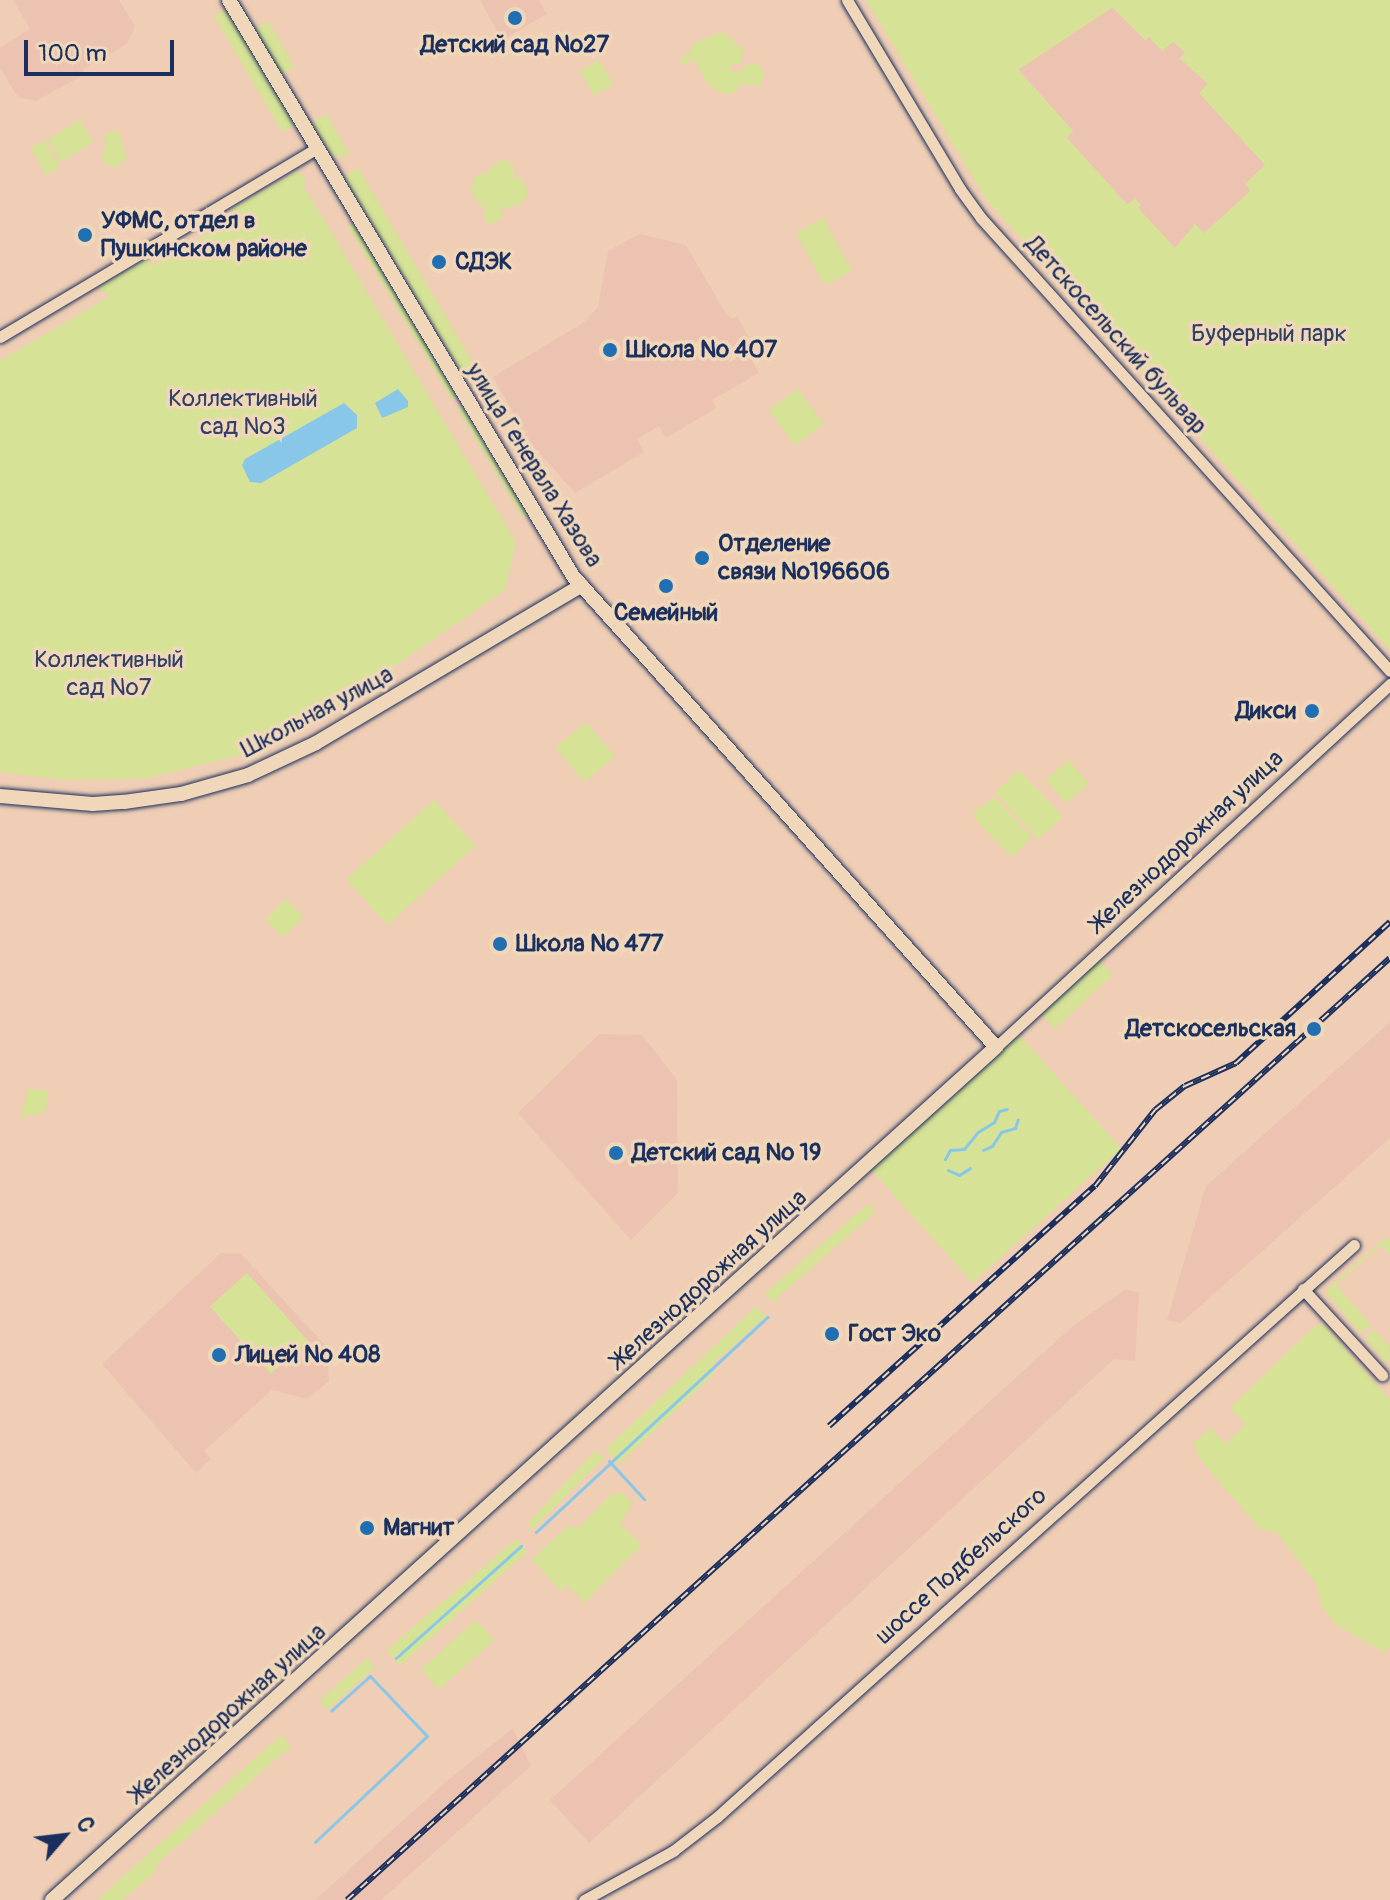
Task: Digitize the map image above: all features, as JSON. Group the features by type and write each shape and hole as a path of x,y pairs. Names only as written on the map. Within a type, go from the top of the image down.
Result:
{"street":[{"name":"улица Генерала Хазова","path":"229,0 561,558 996,1047"},
{"name":"Детскосельский бульвар","path":"847,0 960,189 981,218 1390,671"},
{"path":"0,337 317,148"},
{"name":"Школьная улица","path":"0,796 93,804 124,802 181,794 248,775 316,743 582,585"},
{"name":"Железнодорожная улица","path":"52,1900 996,1047 1390,684"},
{"name":"шоссе Подбельского","path":"584,1900 673,1851 717,1817 1354,1245"},
{"path":"1303,1289 1382,1375"}],"shaded area":[{"path":"13,0 119,0 135,26 127,44 85,68 80,77 36,101 18,97 0,68 0,48 30,29"},
{"name":"Детский сад №27","path":"480,0 539,0 547,14 502,40"},
{"path":"1112,7 1145,40 1149,37 1173,41 1185,52 1180,59 1208,84 1200,93 1266,165 1246,184 1251,190 1204,234 1195,225 1175,248 1138,208 1140,204 1135,199 1128,205 1066,137 1073,131 1018,69"},
{"name":"Школа № 407","path":"640,234 686,245 726,314 732,319 737,316 758,354 751,359 759,373 712,400 716,408 666,438 659,426 637,439 644,452 575,493 529,441 493,377 583,323 598,307 608,251"},
{"path":"1390,1022 1390,1138 1181,1323 1167,1320 1206,1186"},
{"name":"Детский сад № 19","path":"599,1034 642,1035 677,1080 678,1193 631,1240 518,1113"},
{"name":"Лицей № 408","path":"221,1253 240,1253 327,1347 329,1381 307,1399 272,1390 204,1451 211,1459 196,1473 102,1364"},
{"path":"1125,1290 1139,1292 1135,1361 1114,1359 589,1843 550,1800 1074,1325"},
{"path":"513,1728 531,1766 381,1900 315,1900 448,1780"}],"green space":[{"name":"Буферный парк","path":"866,0 1390,0 1390,650 986,199","holes":["1113,7 1145,40 1149,37 1162,51 1173,42 1185,52 1180,58 1208,84 1199,93 1265,165 1245,184 1251,191 1204,233 1195,224 1175,248 1138,208 1141,205 1135,199 1127,205 1067,138 1073,131 1018,70"]},
{"path":"228,11 295,125 282,132 214,16"},
{"path":"268,21 294,67 282,74 255,28"},
{"path":"721,32 733,39 736,47 741,45 743,49 741,63 731,66 729,71 739,72 748,64 758,63 765,74 761,85 743,84 732,93 723,94 707,83 695,60 681,65 681,57 690,53 694,43"},
{"path":"599,60 613,84 594,95 580,71"},
{"path":"326,114 349,153 343,157 332,156 312,122"},
{"path":"80,120 93,142 61,162 47,140"},
{"path":"118,131 127,159 114,168 102,161 107,132"},
{"path":"44,140 60,167 46,175 30,148"},
{"path":"504,160 514,165 514,178 522,179 528,193 522,203 502,209 501,219 491,224 484,220 486,212 470,191 475,182 473,177 488,172 495,163"},
{"path":"358,168 479,373 473,377 461,372 344,176"},
{"name":"Коллективный сад №3","path":"299,170 306,182 303,185 516,542 505,590 363,688 237,756 144,779 62,780 0,772 0,361 110,296 98,288 144,260 155,265 231,220 233,208"},
{"path":"823,218 852,270 825,286 796,233"},
{"path":"354,223 458,396 452,400 348,227"},
{"path":"798,389 824,425 795,446 769,410"},
{"path":"462,405 528,515 523,518 457,408"},
{"path":"586,722 615,756 584,782 555,748"},
{"path":"1068,760 1089,783 1066,803 1046,780"},
{"path":"1019,770 1063,817 1039,839 995,793"},
{"path":"995,797 1032,837 1014,856 973,817 975,811"},
{"path":"434,800 475,846 388,925 346,879"},
{"path":"286,899 304,917 283,937 265,920"},
{"path":"1097,958 1113,975 1055,1029 1039,1012"},
{"path":"1019,1035 1121,1149 973,1283 870,1169"},
{"path":"28,1089 48,1091 46,1111 21,1118"},
{"path":"868,1204 875,1212 772,1302 765,1294"},
{"path":"1390,1239 1390,1255 1381,1245 1336,1285 1371,1325 1360,1333 1325,1291 1383,1240"},
{"path":"247,1273 308,1341 271,1374 210,1306"},
{"path":"756,1306 766,1316 714,1363 714,1374 619,1464 606,1449"},
{"path":"1324,1325 1390,1400 1390,1646 1383,1652 1336,1625 1322,1607 1316,1583 1276,1532 1260,1529 1198,1457 1194,1443 1210,1428 1226,1444 1246,1424 1230,1408 1315,1326"},
{"path":"1375,1330 1390,1347 1388,1365 1364,1337"},
{"path":"596,1450 604,1458 533,1529 528,1523"},
{"path":"622,1492 632,1503 621,1524 642,1545 584,1603 567,1585 561,1591 532,1559 568,1526 578,1528 610,1495"},
{"path":"516,1539 527,1552 400,1666 387,1650"},
{"path":"476,1620 494,1640 439,1690 421,1670"},
{"path":"367,1658 375,1667 327,1710 319,1701"},
{"path":"281,1735 291,1746 157,1864 156,1872 122,1900 97,1900"}],"water":[{"path":"398,389 408,401 408,407 382,418 375,403"},
{"path":"344,403 357,415 357,428 261,483 250,482 242,465 245,459"}],"waterway":[{"path":"945,1159 950,1150 964,1149 978,1132 994,1122 999,1111 1007,1109"},
{"path":"983,1150 992,1146 1001,1132 1015,1128 1018,1119"},
{"path":"948,1170 959,1175 970,1168"},
{"path":"536,1532 767,1317"},
{"path":"609,1461 644,1499"},
{"path":"396,1658 521,1546"},
{"path":"315,1842 427,1736 370,1676 331,1711"}],"railway":[{"path":"829,1426 1095,1186 1155,1110 1185,1086 1236,1063 1390,922"},
{"path":"347,1900 1390,958"}],"place":[{"name":"Детский сад №27","path":"515,18"},
{"name":"УФМС, отдел в Пушкинском районе","path":"85,235"},
{"name":"СДЭК","path":"439,262"},
{"name":"Школа № 407","path":"610,350"},
{"name":"Отделение связи №196606","path":"702,558"},
{"name":"Семейный","path":"666,586"},
{"name":"Дикси","path":"1312,711"},
{"name":"Школа № 477","path":"500,944"},
{"name":"Детскосельская","path":"1314,1029"},
{"name":"Детский сад № 19","path":"616,1153"},
{"name":"Гост Эко","path":"832,1334"},
{"name":"Лицей № 408","path":"219,1355"},
{"name":"Магнит","path":"367,1528"}],"park label":[{"name":"Коллективный сад №7","path":"109,674"}]}
